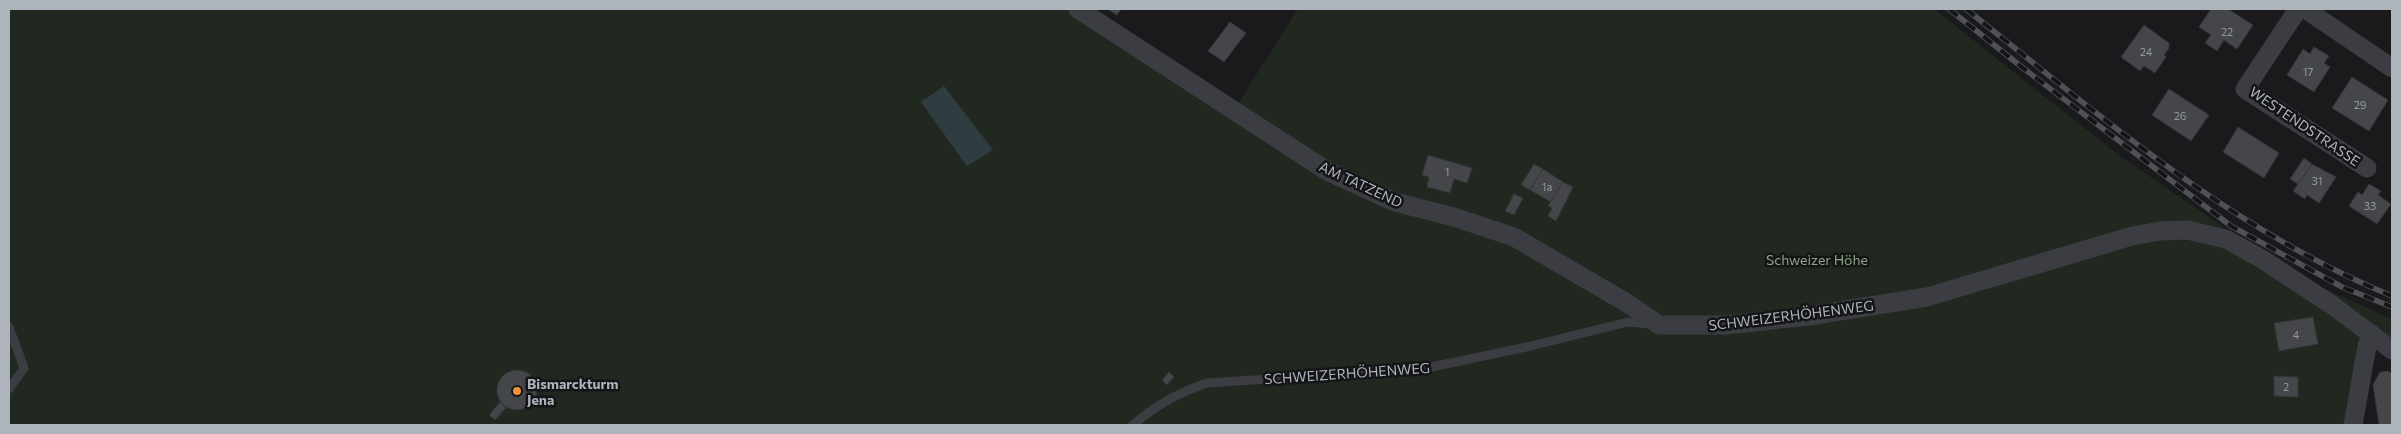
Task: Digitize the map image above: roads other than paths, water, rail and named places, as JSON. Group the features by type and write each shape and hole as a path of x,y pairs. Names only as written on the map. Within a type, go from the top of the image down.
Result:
{"street":[{"name":"AM TATZEND","path":"1078,9 1327,171 1395,202 1514,237 1627,303 1659,325"},
{"name":"WESTENDSTRASSE","path":"2298,9 2245,89 2368,168"},
{"path":"2305,9 2392,68"},
{"name":"SCHWEIZERHÖHENWEG","path":"1659,325 1726,325 1808,316 1927,297 2132,236 2187,230 2226,239 2254,255 2332,305 2392,350"},
{"path":"2352,425 2367,346 2372,334"}],"lane":[{"name":"SCHWEIZERHÖHENWEG","path":"1133,425 1150,410 1179,393 1207,383 1422,369 1531,346 1628,322 1659,325"},
{"path":"9,327 24,368 9,389"}],"railway":[{"path":"1949,9 2023,68 2231,226 2342,287 2392,307"},
{"path":"1966,9 2117,129 2222,205 2277,239 2333,269 2392,296"}],"place":[{"name":"Bismarckturm Jena","path":"517,391"}],"park label":[{"name":"Schweizer Höhe","path":"1817,259"}]}
